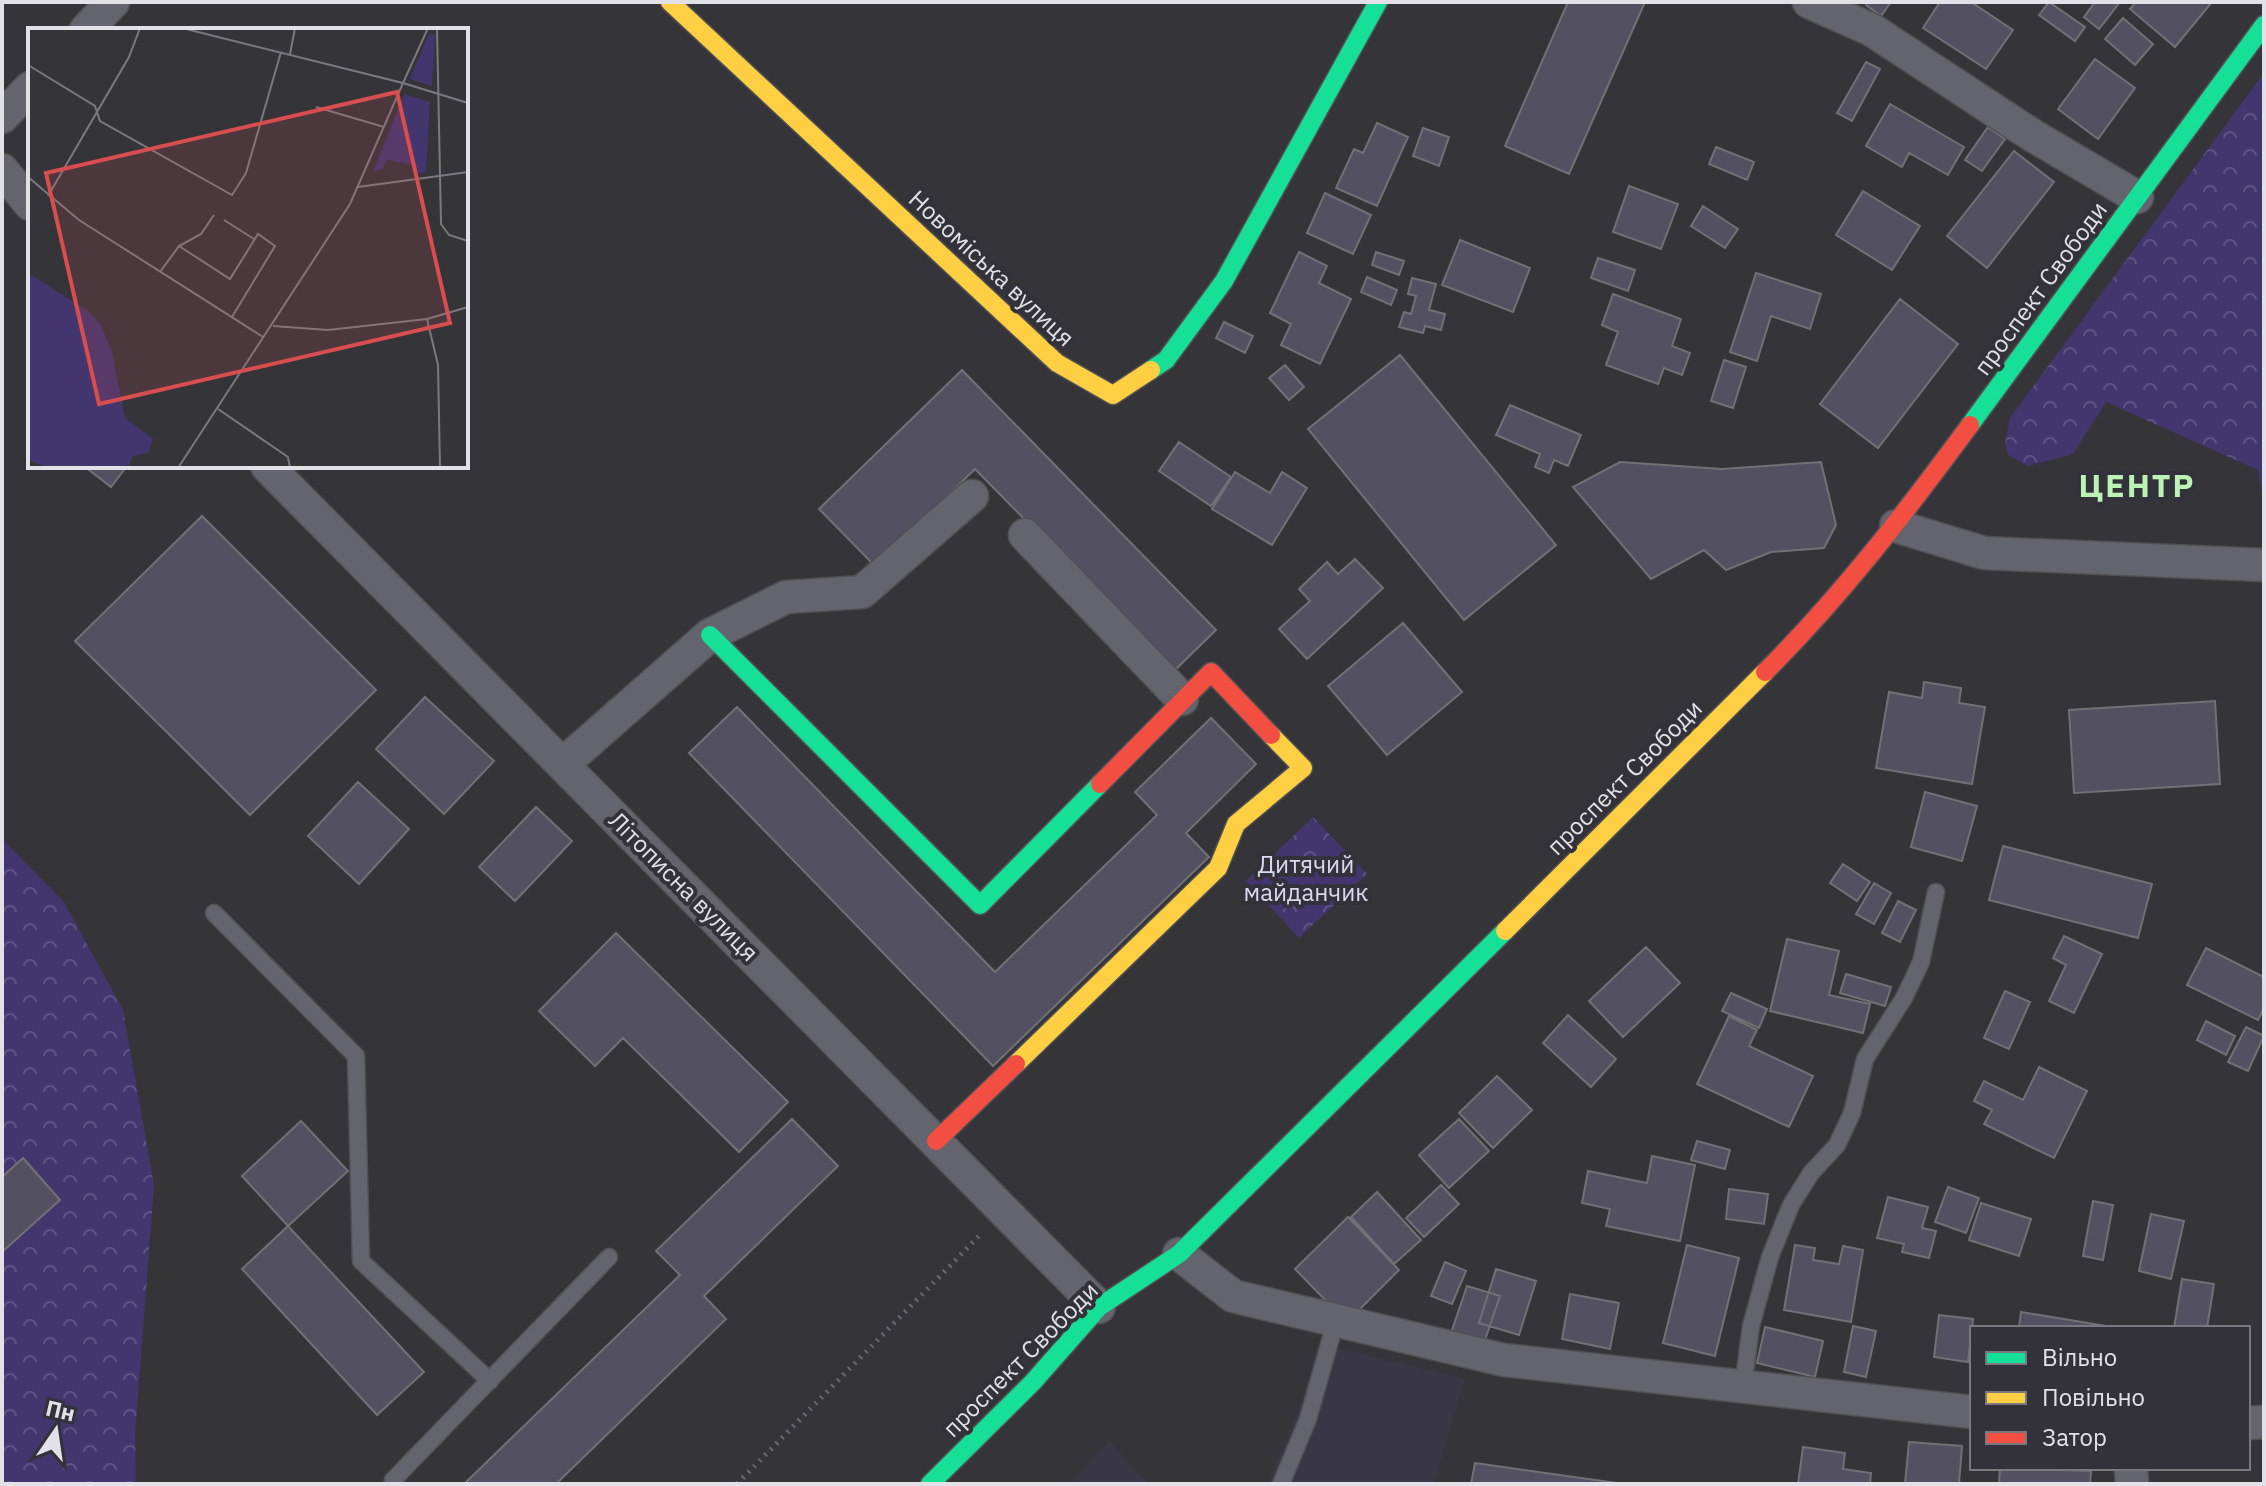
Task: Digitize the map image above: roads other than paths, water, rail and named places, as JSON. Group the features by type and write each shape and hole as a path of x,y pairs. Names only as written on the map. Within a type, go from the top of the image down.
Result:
{"street":[{"path":"88,28 113,2"},
{"name":"Новоміська вулиця","path":"670,2 1057,363 1113,395 1166,360 1224,281 1378,2"},
{"path":"1809,2 1872,30 2032,135 2137,197"},
{"name":"проспект Свободи","path":"930,1484 1033,1382 1099,1307 1179,1254 1819,618 1896,526 2264,25"},
{"path":"2,117 28,90"},
{"path":"2,170 28,202"},
{"name":"Літописна вулиця","path":"269,468 1099,1307"},
{"path":"563,764 710,635 786,597 862,592 972,496"},
{"path":"1896,526 1984,553 2264,565"},
{"path":"1025,535 1182,699"},
{"path":"710,635 980,905 1211,672 1303,768 1236,824 1218,868 936,1141"},
{"path":"1179,1254 1233,1296 1504,1360 1970,1412"}],"lane":[{"path":"1743,1387 1751,1326 1770,1257 1791,1205 1811,1173 1837,1145 1852,1113 1865,1059 1904,998 1921,962 1936,892"},
{"path":"214,913 356,1056 361,1261 490,1381"},
{"path":"394,1483 609,1257"},
{"path":"1281,1484 1308,1419 1336,1320"}],"district":[{"name":"ЦЕНТР","path":"2137,485"}],"park label":[{"name":"Дитячий майданчик","path":"1306,878"}]}
